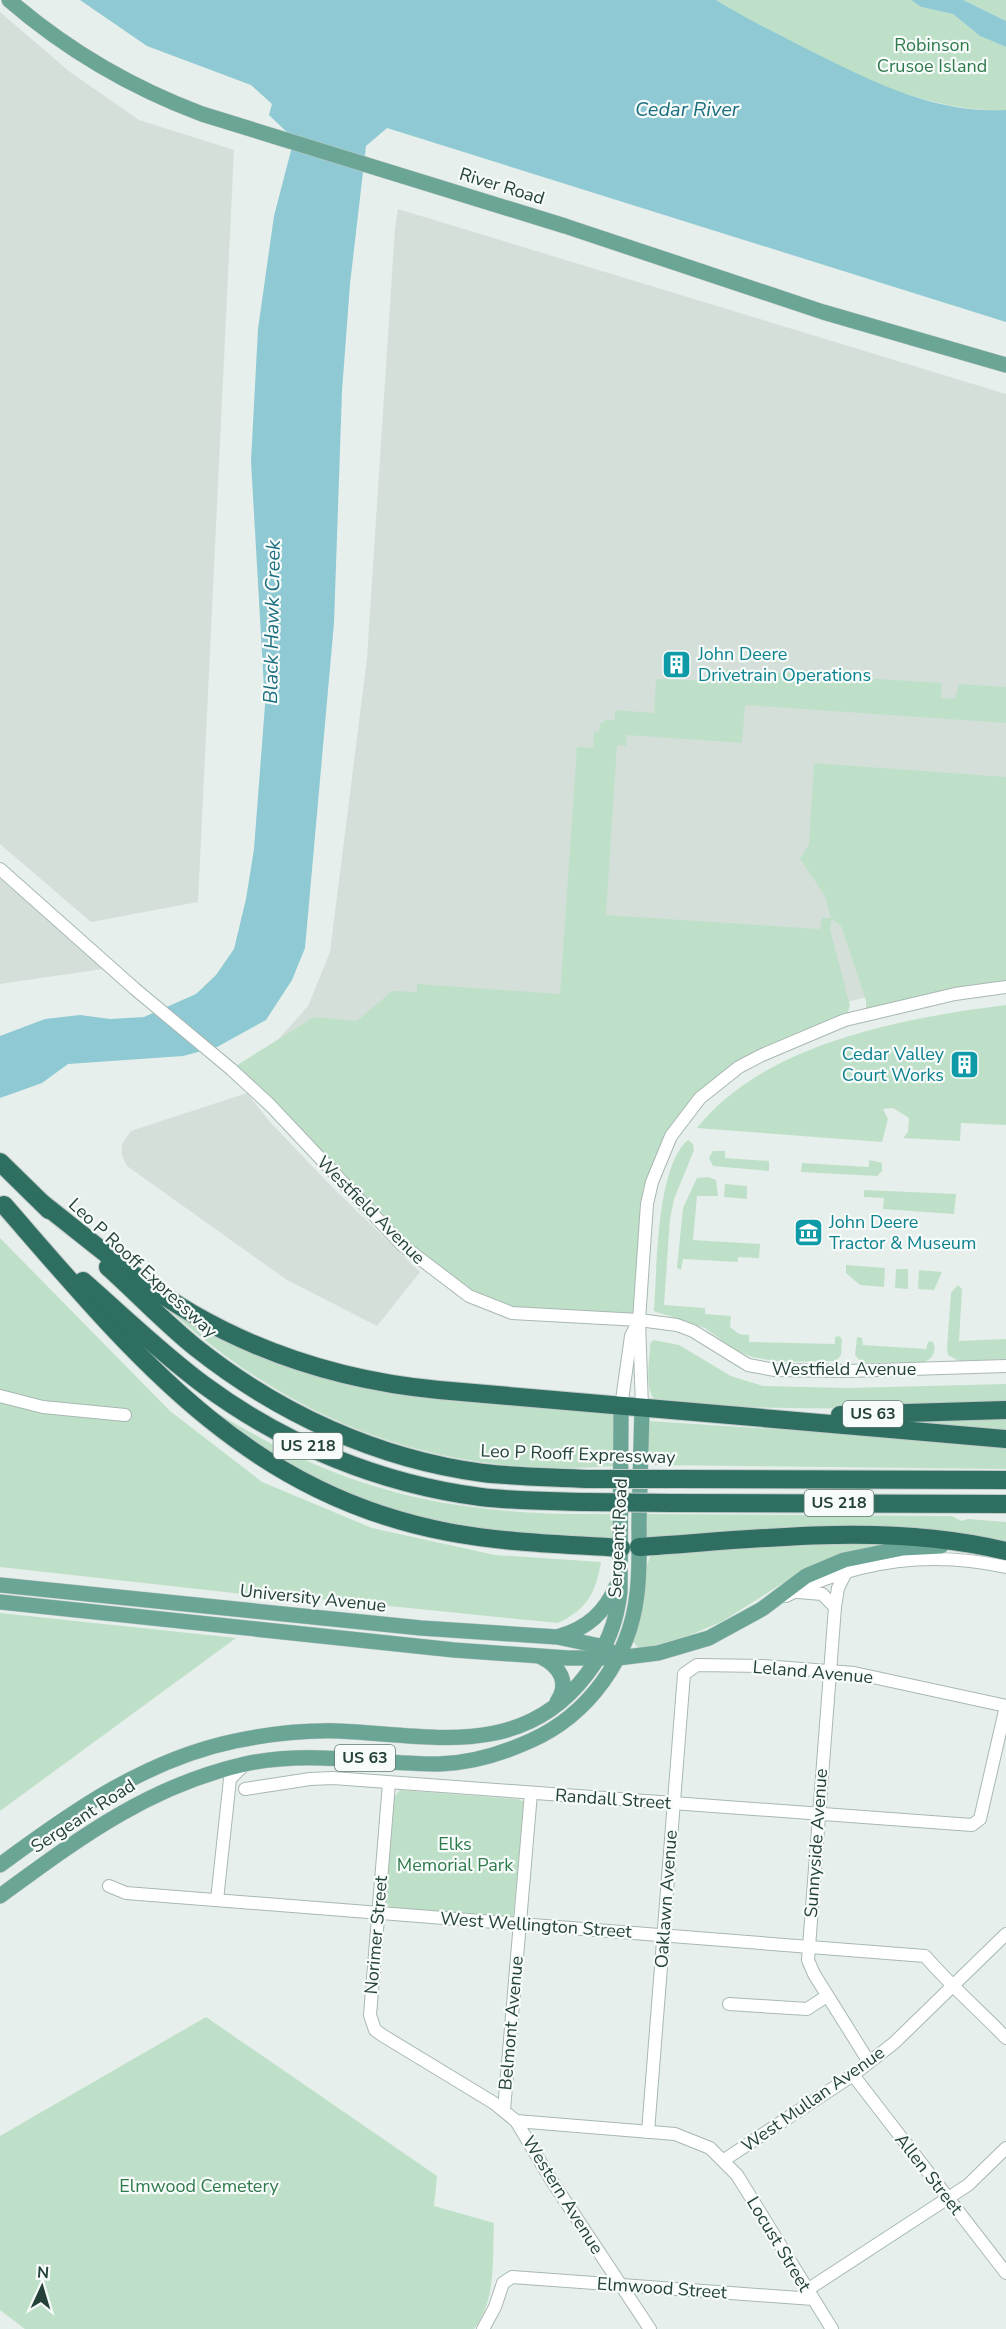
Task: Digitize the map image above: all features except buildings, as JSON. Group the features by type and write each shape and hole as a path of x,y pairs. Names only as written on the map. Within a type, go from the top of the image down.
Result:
{"highway":[{"name":"Leo P Rooff Expressway","path":"0,1161 193,1345 218,1364 273,1400 336,1432 396,1455 495,1474 587,1479 1006,1480"},
{"path":"2,1203 77,1281 134,1352 217,1427 269,1462 324,1492 388,1516 446,1532 505,1541 630,1548 870,1534 931,1536 1006,1552"},
{"path":"99,1253 212,1324 273,1352 323,1369 410,1388 621,1407"},
{"name":"US 218","path":"77,1281 205,1386 262,1422 359,1469 451,1492 518,1500 585,1503 1006,1504"},
{"name":"US 63","path":"621,1407 741,1416 1006,1410"},
{"path":"741,1416 1006,1439"},
{"path":"929,1503 1006,1516"}],"main road":[{"name":"River Road","path":"9,0 51,36 123,81 175,104 565,226 823,312 1006,365"},
{"name":"Sergeant Road","path":"0,1896 89,1832 141,1800 188,1781 246,1764 305,1757 438,1764 487,1757 538,1738 564,1721 586,1702 618,1658 635,1608 621,1407"},
{"name":"Sergeant Road","path":"0,1865 103,1793 153,1767 203,1748 269,1735 304,1731 338,1731 441,1739 484,1736 519,1726 552,1708 579,1685 601,1653 616,1619 620,1578 630,1548 642,1408"},
{"path":"762,1609 806,1576 862,1555 903,1548 947,1546 1006,1552"},
{"path":"557,1637 577,1631 595,1619 612,1597 620,1578"},
{"name":"University Avenue","path":"0,1585 421,1628 557,1637 618,1658 658,1653 693,1644 726,1630 762,1609"},
{"name":"University Avenue","path":"0,1602 420,1646 538,1656 601,1653"},
{"path":"538,1656 554,1664 562,1677 563,1690 552,1708"}],"street":[{"name":"Westfield Avenue","path":"2,874 231,1069 270,1105 402,1245 469,1296 512,1312 639,1320 677,1325 693,1331 748,1365 775,1370 847,1371 1006,1366"},
{"path":"642,1408 639,1320 647,1204 652,1182 671,1136 700,1098 739,1067 845,1020 955,994 1006,987"},
{"path":"621,1407 631,1336 639,1320"},
{"path":"0,1396 43,1407 125,1415"},
{"name":"University Avenue","path":"762,1609 794,1592 846,1572 886,1562 926,1558 975,1561 1006,1568"},
{"name":"Sunnyside Avenue","path":"846,1572 838,1588 835,1607 808,1947 810,1967 869,2062"},
{"path":"794,1592 822,1594 835,1607"},
{"name":"Leland Avenue","path":"689,1668 697,1665 763,1666 854,1673 1006,1706"},
{"name":"Oaklawn Avenue","path":"648,2132 684,1674 689,1668"},
{"name":"Randall Street","path":"245,1789 310,1779 972,1825 980,1819 1006,1706"},
{"path":"217,1900 230,1779 234,1772 246,1764"},
{"name":"Norimer Street","path":"388,1783 370,2015 375,2030 504,2110"},
{"name":"Belmont Avenue","path":"504,2110 531,1793"},
{"name":"West Wellington Street","path":"109,1886 126,1893 925,1956 951,1987 969,2000 1006,2038"},
{"name":"West Mullan Avenue","path":"516,2121 687,2137 710,2148 724,2160 853,2075 894,2043 1006,1934"},
{"path":"729,2004 807,2009 827,1996"},
{"name":"Allen Street","path":"853,2075 1006,2273"},
{"path":"504,2110 516,2121"},
{"name":"Western Avenue","path":"516,2121 550,2178 650,2329"},
{"path":"810,2295 968,2185 1006,2148"},
{"name":"Locust Street","path":"724,2160 738,2175 832,2329"},
{"name":"Elmwood Street","path":"483,2329 495,2307 503,2283 512,2277 810,2295"}],"shaded area":[{"path":"0,12 70,72 139,120 234,150 198,902 91,922 0,844"},
{"path":"398,209 1006,394 1006,968 951,976 795,1015 251,1070 308,1006 330,952 367,658"},
{"path":"0,878 103,969 0,984"},
{"path":"247,1093 270,1122 333,1188 420,1272 377,1326 287,1280 127,1166 122,1155 122,1144 131,1131"}],"green space":[{"name":"Robinson Crusoe Island","path":"716,0 911,0 921,7 953,14 980,36 1006,47 1006,110 971,109 933,102 894,90 817,57"},
{"path":"963,0 1006,0 1006,21"},
{"path":"720,669 942,683 941,698 955,699 959,684 1006,687 1006,723 745,705 742,743 627,735 626,746 617,745 606,915 820,929 822,918 831,918 825,896 800,859 809,844 814,763 1006,777 1006,987 866,1014 866,1001 841,926 832,919 830,929 850,1006 845,1020 762,1055 700,1098 652,1182 639,1320 512,1313 438,1275 231,1069 314,1017 357,1021 392,991 417,992 417,984 560,994 577,747 593,748 594,731 599,733 600,723 604,720 615,720 615,710 654,713 656,679 718,681"},
{"path":"1006,1005 1006,1125 961,1123 960,1141 903,1138 908,1132 909,1118 893,1108 883,1109 888,1119 882,1142 697,1128 725,1099 759,1075 797,1055 881,1027"},
{"path":"688,1140 693,1144 694,1150 674,1199 670,1219 664,1305 705,1308 705,1314 731,1316 730,1327 739,1334 749,1335 749,1342 835,1344 835,1337 839,1336 842,1339 841,1355 836,1361 781,1362 752,1357 735,1350 705,1328 654,1311 660,1220 664,1195 677,1153"},
{"path":"713,1151 725,1151 725,1158 769,1161 769,1171 713,1166 709,1158"},
{"path":"869,1160 882,1163 882,1171 877,1176 801,1172 802,1163 869,1167"},
{"path":"708,1177 716,1180 718,1196 697,1196 693,1240 760,1244 759,1258 738,1257 738,1262 683,1259 681,1270 677,1268 683,1208 697,1178"},
{"path":"725,1184 747,1186 747,1199 724,1197"},
{"path":"864,1190 956,1194 954,1214 883,1209 884,1198 864,1197"},
{"path":"0,1238 170,1411 262,1482 372,1528 495,1555 601,1562 593,1591 577,1612 558,1623 270,1594 269,1597 0,1567"},
{"path":"846,1265 885,1268 884,1287 860,1285 846,1273"},
{"path":"896,1269 908,1269 908,1289 895,1288"},
{"path":"919,1270 942,1272 934,1290 918,1289"},
{"path":"958,1285 962,1289 959,1341 1006,1339 1006,1359 959,1361 948,1355 951,1293"},
{"path":"173,1308 372,1389 453,1401 614,1412 616,1466 552,1468 492,1463 433,1453 377,1437 323,1414 271,1386 220,1352 171,1312"},
{"path":"857,1337 862,1338 863,1345 926,1349 928,1342 932,1341 934,1353 924,1362 862,1363 855,1355"},
{"path":"653,1340 679,1345 731,1376 763,1386 847,1388 1006,1384 1006,1406 788,1408 657,1402 649,1383 650,1344"},
{"path":"206,1406 257,1436 306,1460 353,1479 401,1494 450,1504 501,1510 555,1514 614,1514 612,1542 520,1539 412,1519 296,1472"},
{"path":"1006,1417 1006,1433 858,1421"},
{"path":"649,1421 1006,1444 1006,1469 653,1465 648,1459"},
{"path":"646,1514 952,1516 961,1521 968,1519 1006,1522 1006,1545 646,1541"},
{"path":"920,1540 797,1574 723,1621 688,1636 645,1648 638,1648 633,1641 645,1569 651,1555 676,1549"},
{"path":"0,1613 236,1638 0,1811"},
{"name":"Elks Memorial Park","path":"400,1790 518,1799 524,1802 513,1918 391,1908 385,1901 393,1798"},
{"name":"Elmwood Cemetery","path":"206,2017 437,2176 434,2206 494,2223 490,2292 487,2305 474,2329 25,2329 0,2310 0,2136"}],"water":[{"name":"Cedar River","path":"80,0 716,0 760,25 877,83 927,101 979,110 1006,110 1006,322 387,128 366,146 350,284 342,391 334,623 305,948 292,980 266,1020 217,1047 183,1056 68,1064 42,1083 0,1098 0,1036 45,1019 80,1015 110,1019 144,1017 196,994 216,975 234,949 246,899 254,849 265,705 251,461 258,329 274,216 294,139 269,115 272,104 251,85 147,46"},
{"path":"911,0 963,0 1006,21 1006,47 980,36 953,14 921,7"}],"place":[{"name":"John Deere Drivetrain Operations","path":"677,664"},
{"name":"Cedar Valley Court Works","path":"965,1064"},
{"name":"John Deere Tractor & Museum","path":"808,1232"}],"water label":[{"name":"Black Hawk Creek","path":"272,622"}]}
